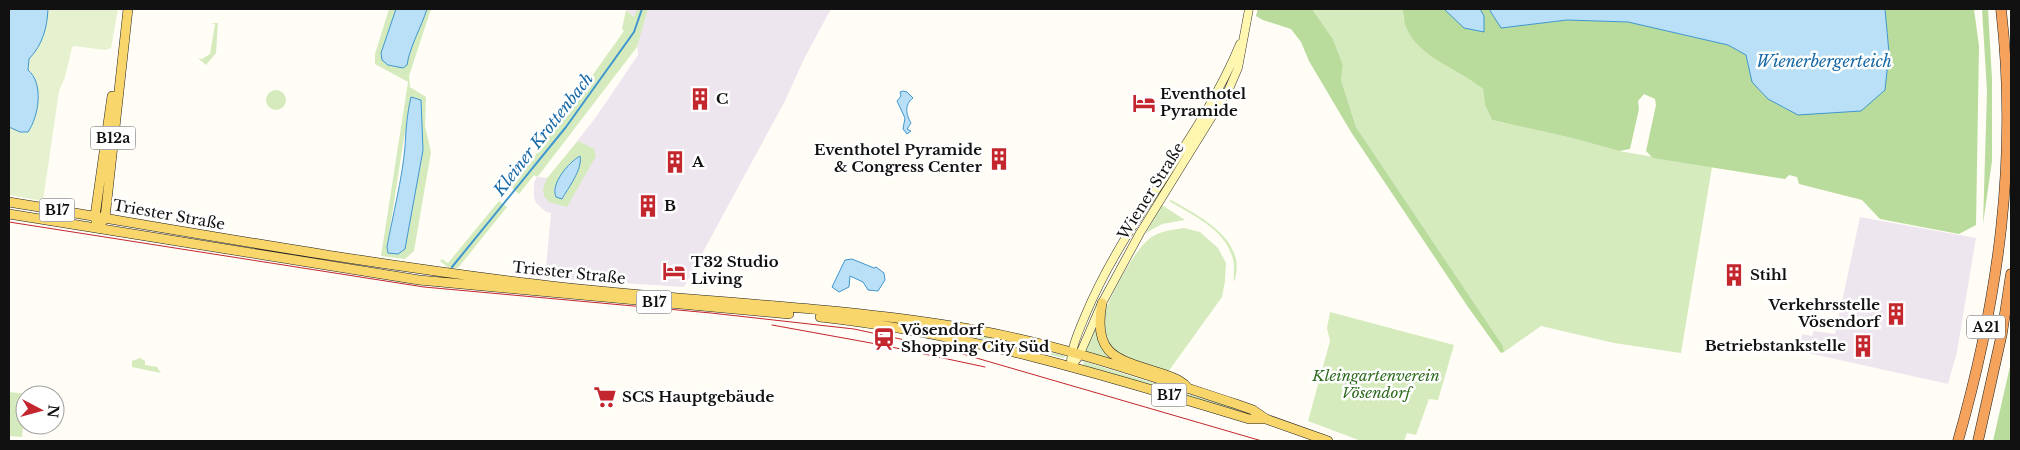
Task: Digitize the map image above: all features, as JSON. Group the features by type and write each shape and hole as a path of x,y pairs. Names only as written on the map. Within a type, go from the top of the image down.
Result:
{"highway":[{"name":"A21","path":"1958,441 1986,329 2001,240 2007,184 2006,52 2001,9"},
{"name":"A21","path":"1978,441 2002,333 2011,274"}],"main road":[{"name":"B12a","path":"98,229 95,216 123,9"},
{"name":"B12a","path":"98,229 105,218 128,9"},
{"name":"Wiener Straße","path":"1075,355 1140,232 1229,89 1238,68 1247,26 1248,9"},
{"name":"Wiener Straße","path":"1071,367 1098,288 1157,185 1221,86 1247,26"},
{"name":"Triester Straße","path":"9,202 198,235 539,285 937,323 997,334 1075,355 1253,410 1266,420"},
{"name":"Triester Straße","path":"9,214 419,280 810,316 888,325 972,342 1071,367 1250,419 1266,420 1328,441"},
{"path":"1102,303 1099,334 1108,350 1123,360 1182,381 1189,390"}],"shaded area":[{"path":"626,9 831,9 804,59 785,101 684,287 545,278 551,213 546,212 536,203 534,182 537,177 548,178 596,117 638,55 635,18"},
{"name":"Verkehrsstelle Vösendorf","path":"1860,217 1976,238 1957,352 1948,384 1799,351 1802,334 1812,336 1814,331 1835,334"}],"green space":[{"path":"9,9 118,9 111,48 105,50 74,46 72,48 65,77 59,91 43,201 9,195"},
{"path":"389,9 431,9 409,76 410,87 426,97 425,126 431,152 414,251 405,259 381,256 408,82 375,64 375,54","holes":["422,107 421,124 389,253 387,247 404,138 407,125"]},
{"path":"637,9 648,9 637,47 539,175 537,177 534,175 519,194 512,188 624,31 622,29 626,10 634,17"},
{"path":"1258,9 1312,9 1333,39 1343,65 1341,80 1356,127 1503,346 1504,352 1501,353 1468,307 1351,132 1309,61 1301,42 1291,29 1256,16"},
{"path":"1312,9 1403,9 1403,18 1444,64 1470,78 1483,89 1485,105 1492,120 1619,151 1712,167 1681,353 1614,343 1541,326 1504,352 1503,346 1356,127 1341,80 1343,65 1333,39"},
{"path":"1403,9 1444,9 1484,32 1484,16 1480,9 1489,9 1501,28 1567,20 1628,22 1728,45 1746,55 1753,79 1762,93 1798,115 1889,53 1885,9 1974,9 1979,46 1976,225 1959,234 1880,219 1862,200 1799,184 1797,177 1789,175 1785,179 1653,158 1646,151 1656,105 1655,99 1644,94 1638,101 1639,109 1630,149 1619,151 1492,120 1485,105 1483,89 1421,48 1405,24"},
{"path":"1982,9 1988,9 1992,79 1992,161 1983,224 1987,91"},
{"path":"211,23 218,23 216,53 206,65 198,58 202,59 210,54 215,24"},
{"path":"276,90 283,93 286,100 283,107 276,110 269,107 266,100 269,93"},
{"path":"578,141 594,149 596,156 567,207 549,202 544,196 543,189 547,178","holes":["575,159 578,170 563,199 554,192 554,188"]},
{"path":"1171,200 1207,222 1219,231 1228,242 1234,254 1237,267 1234,282 1233,259 1223,239 1207,224 1169,201"},
{"path":"499,201 507,207 458,268 449,268 440,261 442,259 448,263"},
{"path":"1162,205 1185,220 1162,224 1146,233"},
{"path":"1184,228 1200,232 1218,248 1226,263 1225,281 1222,297 1168,372 1123,356 1112,348 1103,329 1103,320 1106,308 1116,287 1142,246 1148,240 1165,231"},
{"path":"1128,248 1078,350 1096,304"},
{"name":"Kleingartenverein Vösendorf","path":"1330,312 1454,345 1438,400 1429,399 1416,435 1407,433 1404,441 1361,441 1308,421 1330,341 1327,328"},
{"path":"1095,327 1101,344 1113,356 1124,363 1085,352"},
{"path":"940,329 1005,340 1065,356 1064,358"},
{"path":"140,358 145,361 145,365 157,367 161,373 132,367 132,361"},
{"path":"1083,361 1239,410 1084,366"},
{"path":"2011,362 2011,441 1993,441"},
{"path":"9,392 15,393 15,435 22,435 22,437 9,436"}],"water":[{"path":"9,9 48,9 47,23 43,36 38,48 29,59 28,70 36,83 38,100 35,117 28,132 20,132 9,127"},
{"path":"396,9 427,9 407,65 403,68 388,65 382,60 381,53"},
{"path":"1444,9 1480,9 1484,16 1484,32 1464,28"},
{"name":"Wienerbergerteich","path":"1489,9 1885,9 1889,53 1885,90 1861,111 1798,115 1768,99 1752,82 1746,55 1728,45 1628,22 1567,20 1501,28"},
{"path":"903,91 913,98 907,107 911,123 907,129 911,131 907,134 903,129 905,118 897,101 901,96 900,92"},
{"path":"411,97 421,100 423,150 405,249 398,254 388,253 387,247 402,172"},
{"path":"580,156 579,167 571,184 562,199 556,197 555,192 558,180 566,168"},
{"path":"852,259 874,268 876,267 884,273 885,280 878,291 868,290 863,282 850,276 849,287 839,292 832,287 845,260"}],"waterway":[{"name":"Kleiner Krottenbach","path":"452,267 566,127 634,32 642,9"}],"tram line":[{"path":"9,222 424,287 711,313 854,329 942,348 1262,441"},
{"path":"772,325 882,345 985,367"}],"place":[{"name":"C","path":"700,99"},
{"name":"Eventhotel Pyramide","path":"1144,103"},
{"name":"Eventhotel Pyramide & Congress Center","path":"999,159"},
{"name":"A","path":"675,162"},
{"name":"B","path":"648,206"},
{"name":"T32 Studio Living","path":"674,271"},
{"name":"Stihl","path":"1734,275"},
{"name":"Verkehrsstelle Vösendorf","path":"1896,314"},
{"name":"Vösendorf Shopping City Süd","path":"884,339"},
{"name":"Betriebstankstelle","path":"1863,346"},
{"name":"SCS Hauptgebäude","path":"605,397"}]}
